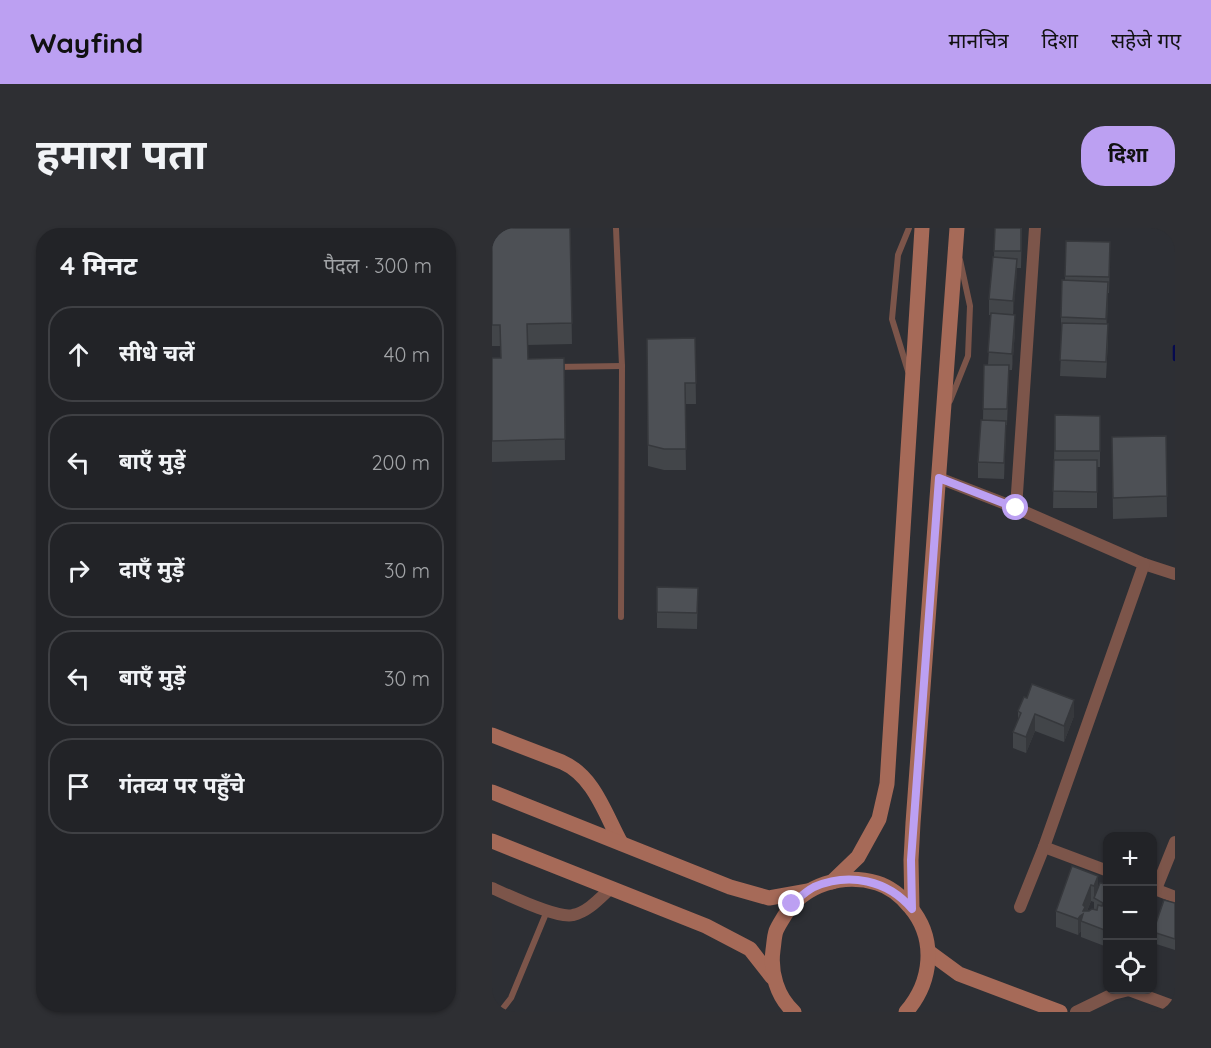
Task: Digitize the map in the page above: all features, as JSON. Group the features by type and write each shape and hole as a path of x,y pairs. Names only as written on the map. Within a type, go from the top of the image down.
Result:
{"street":[{"path":"832,882 858,857 879,819 886,784 922,228"},
{"path":"1016,508 1035,228"},
{"path":"912,909 911,860 957,235"},
{"path":"939,478 1016,508 1144,564 1175,574"},
{"path":"1020,908 1044,847 1144,564"},
{"path":"492,735 562,762 583,775 621,843"},
{"path":"492,792 730,887 769,898 808,891"},
{"path":"492,841 706,926 750,949 774,979"},
{"path":"1155,886 1175,842"},
{"path":"1044,847 1103,869"},
{"path":"791,1011 777,988 771,963 776,930 792,904 808,891 816,886 850,878 879,884 902,897 918,917 928,942 928,972 914,1003 906,1012"},
{"path":"492,888 548,910 571,916 586,910 611,888"},
{"path":"1157,890 1175,897"},
{"path":"929,952 959,974 1060,1012"},
{"path":"1076,1012 1113,994 1129,990 1175,1007"}],"lane":[{"path":"616,228 622,366 621,617"},
{"path":"909,228 898,255 892,319 912,386"},
{"path":"551,367 622,366"},
{"path":"500,1012 511,998 548,910"}],"building":[{"path":"492,228 570,228 572,323 527,324 528,359 564,358 565,439 492,441 492,358 501,358 500,325 492,325"},
{"path":"995,228 1021,228 1021,251 994,251"},
{"path":"1066,241 1110,242 1109,277 1065,276"},
{"path":"993,257 1017,259 1013,301 989,299"},
{"path":"1062,280 1108,282 1106,319 1061,317"},
{"path":"991,313 1015,315 1012,354 988,352"},
{"path":"1062,323 1108,324 1106,362 1060,360"},
{"path":"695,338 696,383 685,383 686,449 664,449 648,445 647,339"},
{"path":"984,365 1009,365 1007,409 983,409"},
{"path":"1055,415 1100,416 1100,451 1055,451"},
{"path":"981,420 1006,421 1004,463 978,462"},
{"path":"1166,436 1167,496 1113,498 1112,437"},
{"path":"1054,460 1097,460 1097,492 1053,491"},
{"path":"657,587 698,588 697,613 657,612"},
{"path":"1032,684 1074,700 1064,726 1035,714 1026,737 1013,732 1021,713 1018,711 1024,697 1027,698"},
{"path":"1072,866 1098,876 1094,886 1091,885 1083,911 1097,910 1098,905 1102,906 1103,903 1103,929 1081,921 1083,914 1078,919 1056,911"},
{"path":"1100,883 1103,884 1103,903 1094,898"},
{"path":"1164,900 1175,903 1175,939 1157,933 1157,920"}],"waterway":[{"path":"1175,347 1175,359"}],"route":[{"path":"792,904 816,886 850,878 879,884 902,897 912,909 911,860 939,478 1016,508"}]}
